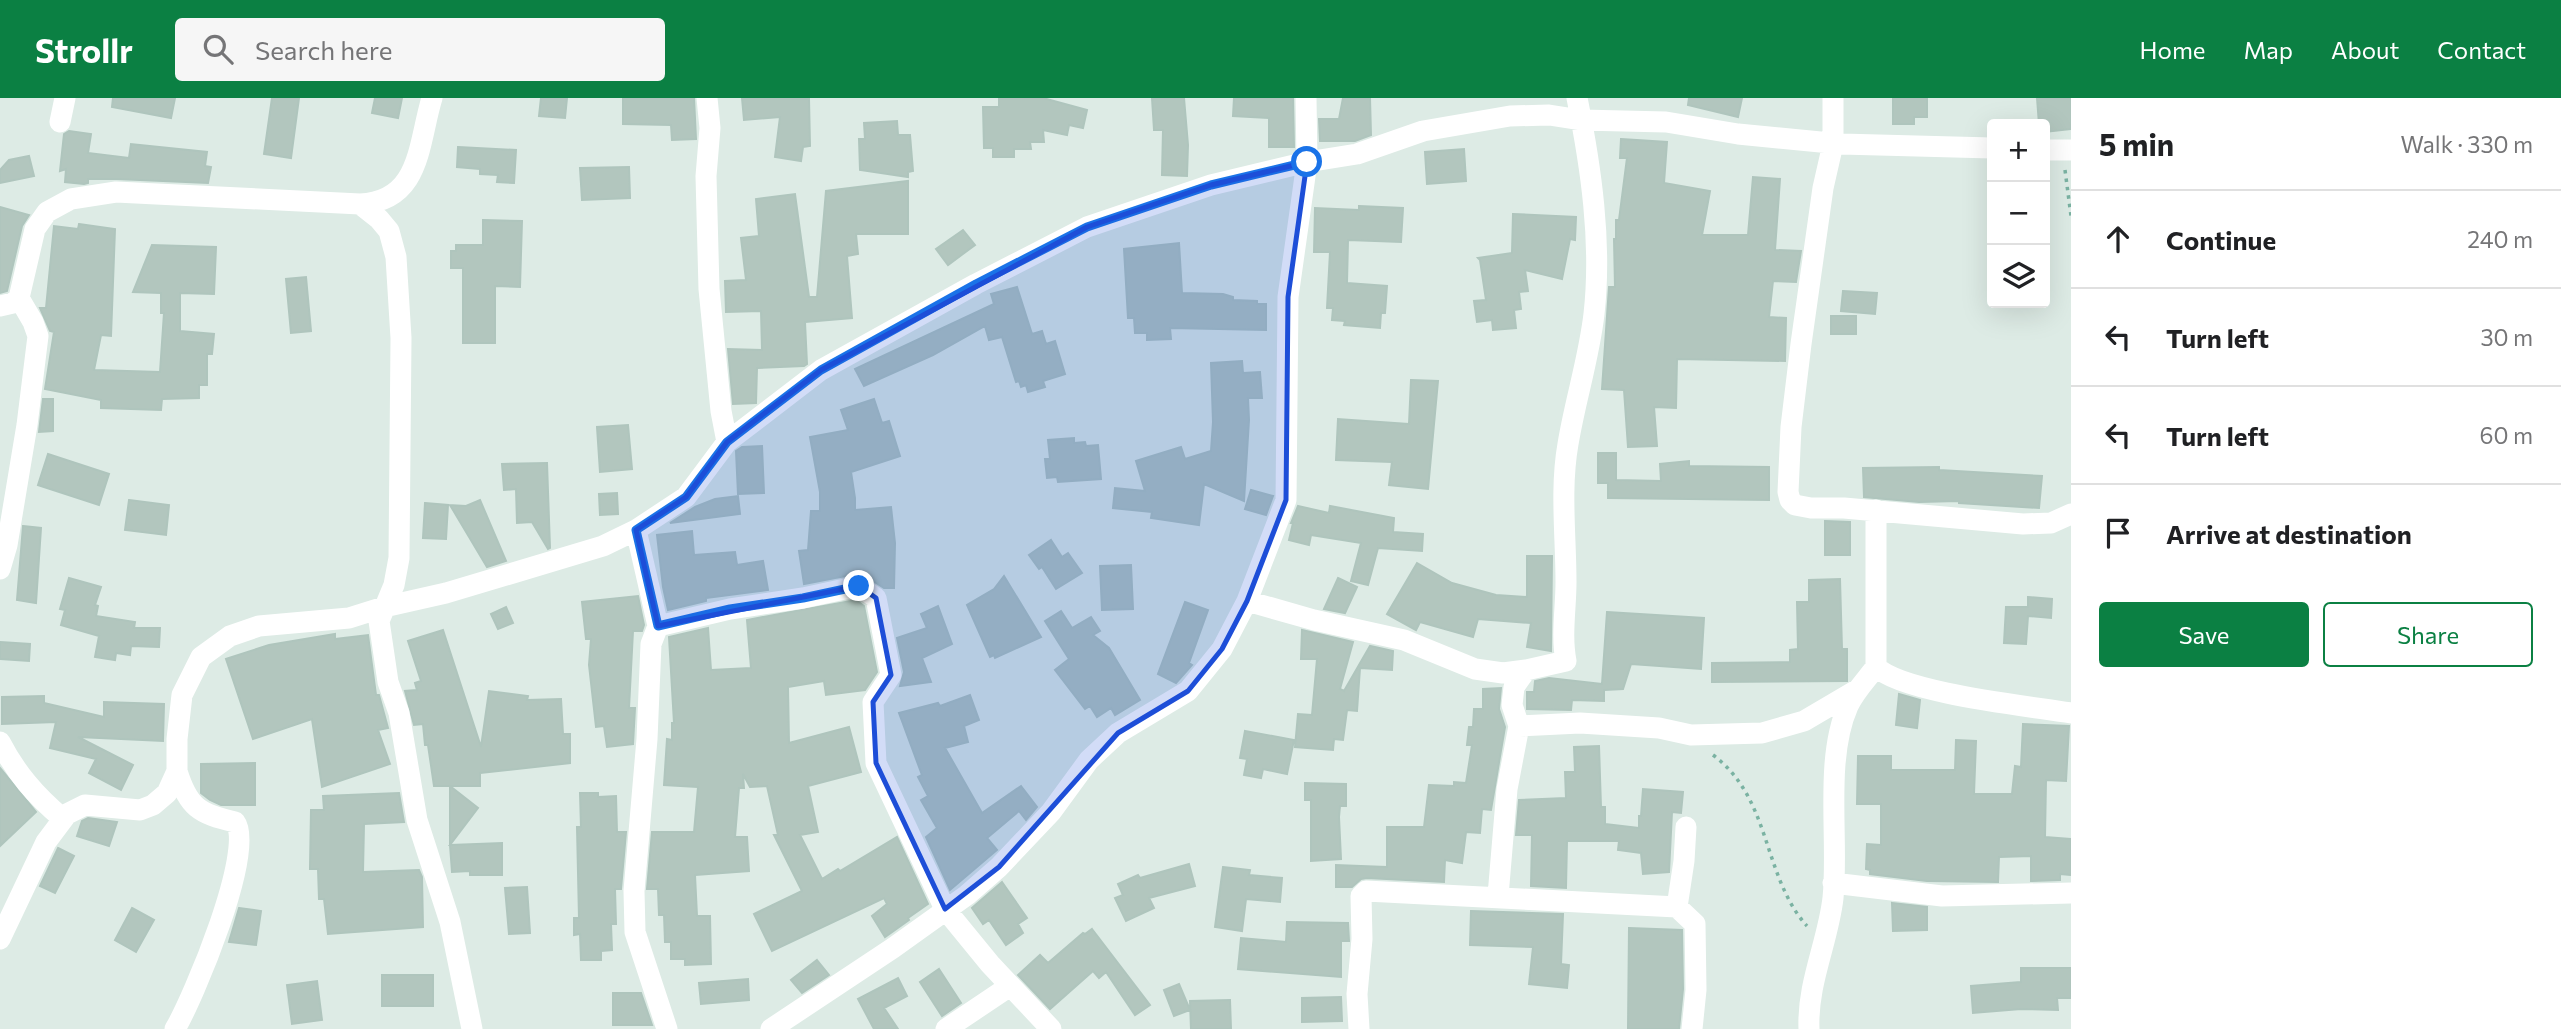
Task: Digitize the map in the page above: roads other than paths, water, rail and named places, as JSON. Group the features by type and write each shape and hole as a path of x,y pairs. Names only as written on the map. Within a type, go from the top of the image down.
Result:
{"street":[{"path":"60,122 65,98"},
{"path":"0,569 7,545 27,425 38,336 33,323 9,302 35,229 47,212 71,199 116,192 360,204 386,199 403,188 415,165 432,98"},
{"path":"707,98 710,128 706,176 709,289 720,401 727,442"},
{"path":"771,1029 967,895 999,867 1051,813 1089,760 1118,733 1188,691 1222,649 1247,601 1286,500 1288,297 1307,162 1306,98"},
{"path":"1247,601 1314,620 1391,636 1483,670 1503,673 1566,661 1562,642 1566,599 1564,469 1575,403 1591,339 1597,274 1594,209 1577,98"},
{"path":"1833,98 1833,144 1823,188 1791,427 1788,492 1790,500 1795,505 2023,524 2061,524 2071,514"},
{"path":"175,1029 232,892 240,833 235,822 208,816 195,808 181,786 177,771 177,739 182,695 201,657 230,636 259,626 349,618 446,593 603,546 636,530 686,497 727,442 821,370 976,284 1087,227 1211,185 1307,162 1357,154 1423,131 1510,116 1549,114 1581,120 1666,122 1738,134 1833,144 1987,148"},
{"path":"360,204 389,231 396,257 401,338 399,558 394,585 379,621 388,681 398,713 417,820 450,922 472,1029"},
{"path":"1809,1029 1814,973 1833,898 1836,764 1843,719 1857,690 1876,667 1875,510"},
{"path":"636,530 658,626 651,644 648,727 634,891 635,932 667,1029"},
{"path":"658,626 730,609 859,586 876,598 891,675 873,702 876,763 945,909 1010,986 1051,1029"},
{"path":"1876,667 1885,676 1943,692 2071,713"},
{"path":"1498,896 1507,789 1518,726 1512,705 1514,687 1526,670"},
{"path":"1518,726 1580,723 1629,725 1691,736 1762,733 1804,721 1857,690"},
{"path":"0,742 13,768 30,789 62,818"},
{"path":"0,939 46,842 62,818 85,805 140,810 153,805 167,793 177,771"},
{"path":"1677,907 1686,827"},
{"path":"1833,883 1942,896 2071,893"},
{"path":"1359,1029 1357,994 1362,939 1361,896 1366,891 1677,907 1695,924 1696,990 1692,1029"},
{"path":"946,1029 1010,986"}]}
